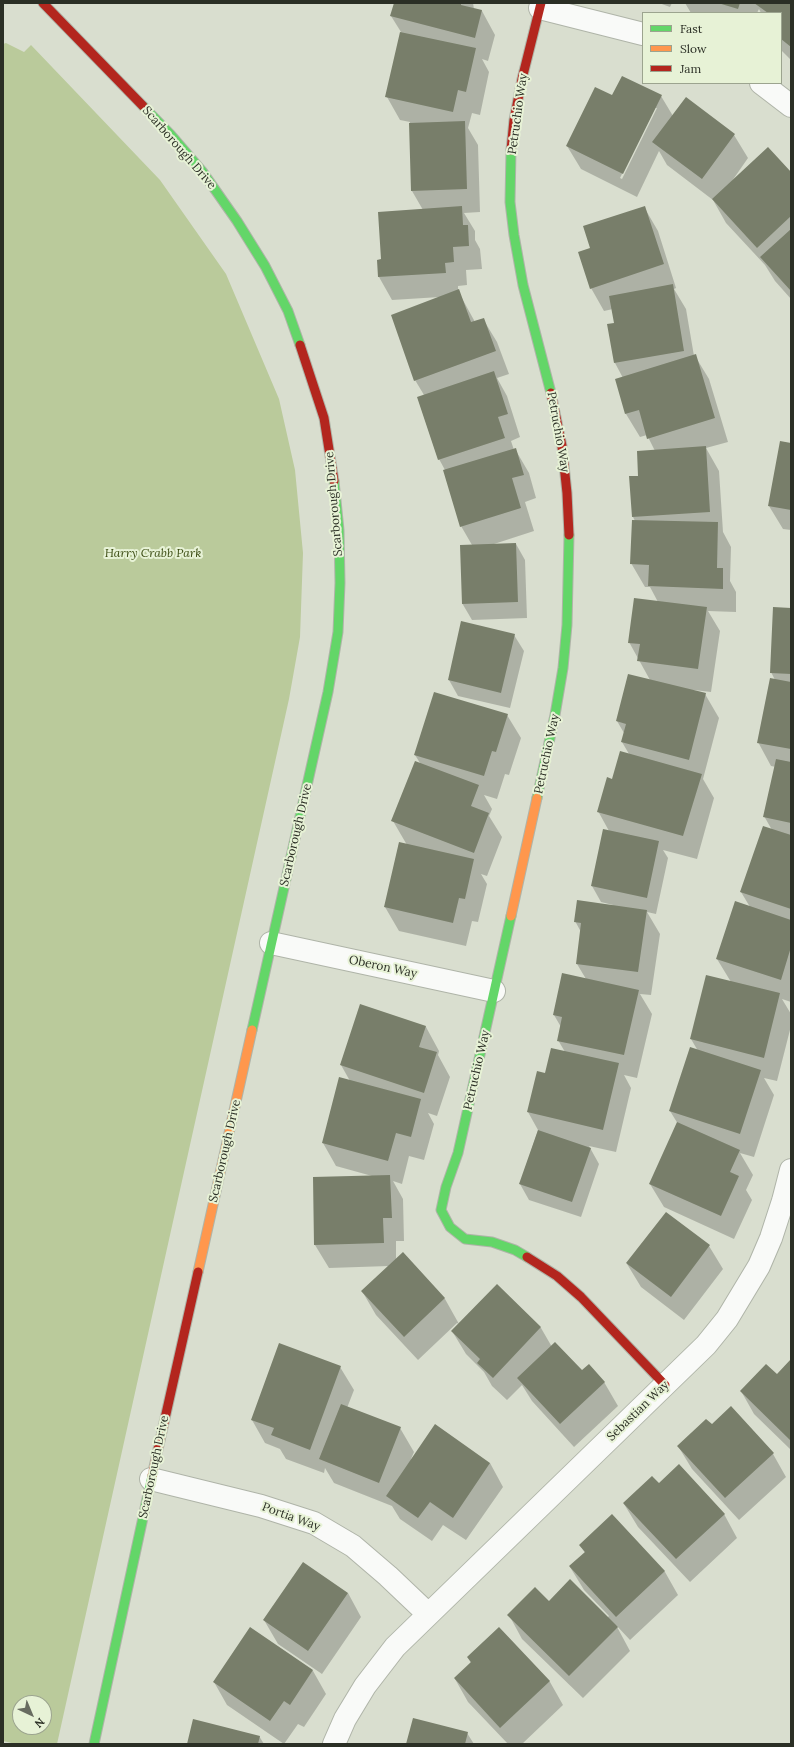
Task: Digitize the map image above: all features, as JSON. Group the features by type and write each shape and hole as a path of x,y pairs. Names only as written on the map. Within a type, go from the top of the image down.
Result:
{"street":[{"name":"Scarborough Drive","path":"43,3 170,135 202,171 237,221 265,266 288,311 324,418 333,476 339,530 340,583 338,632 328,692 151,1479 94,1744"},
{"path":"540,6 642,34"},
{"name":"Petruchio Way","path":"540,6 522,79 514,120 510,162 510,202 523,286 552,395 562,446 569,531 567,624 563,668 555,715 458,1153 446,1187 441,1210 450,1227 465,1239 492,1242 515,1250 537,1262 557,1276 581,1297 665,1385"},
{"path":"762,84 791,106"},
{"name":"Oberon Way","path":"272,943 494,991"},
{"name":"Sebastian Way","path":"334,1744 345,1720 365,1686 395,1648 428,1614 706,1345 727,1319 759,1266 784,1201 791,1170"},
{"name":"Portia Way","path":"151,1479 261,1506 314,1523 353,1546 388,1576 428,1614"}],"green space":[{"name":"Harry Crabb Park","path":"6,43 24,52 31,45 160,180 226,274 279,399 295,470 303,553 300,637 289,699 57,1744 16,1744 3,1741 3,44"}],"building":[{"path":"394,3 461,3 461,5 482,10 475,38 390,16"},
{"path":"718,3 740,3 738,9"},
{"path":"754,3 791,3 791,47 782,40 782,12 767,12"},
{"path":"400,32 476,48 466,92 458,90 453,112 385,97"},
{"path":"622,76 662,95 623,174 566,146 595,87 612,95"},
{"path":"686,97 735,134 702,179 652,142"},
{"path":"465,121 467,189 411,191 409,123"},
{"path":"768,147 791,172 791,216 757,248 712,199"},
{"path":"462,206 463,225 468,225 469,246 453,247 454,262 445,263 446,273 378,277 377,260 381,259 378,212"},
{"path":"645,206 664,264 590,289 578,252 590,248 583,226"},
{"path":"791,229 791,291 760,257"},
{"path":"673,284 684,351 614,363 607,324 614,323 609,296"},
{"path":"459,289 471,322 484,318 496,351 414,381 391,315"},
{"path":"696,354 715,418 647,439 639,410 625,414 615,379"},
{"path":"494,371 508,414 498,417 505,438 438,460 417,397"},
{"path":"780,441 791,443 791,510 768,506"},
{"path":"706,446 710,512 632,517 629,476 638,476 637,451"},
{"path":"516,448 524,475 512,478 521,508 460,527 443,470"},
{"path":"632,520 718,522 717,568 723,568 723,589 648,586 649,565 630,564"},
{"path":"516,543 518,602 462,604 460,545"},
{"path":"634,598 707,607 698,669 637,661 640,644 628,643"},
{"path":"773,607 791,608 791,674 770,673"},
{"path":"461,621 515,634 501,693 448,680"},
{"path":"628,674 706,693 689,760 621,742 626,724 616,721"},
{"path":"770,678 791,682 791,749 757,743"},
{"path":"434,692 508,714 496,752 492,751 484,776 414,755"},
{"path":"620,751 702,774 683,836 597,812 607,777 612,779"},
{"path":"776,759 791,762 791,823 763,817"},
{"path":"415,761 479,785 471,806 489,813 474,853 391,821"},
{"path":"763,826 791,835 791,909 740,892"},
{"path":"603,829 659,841 647,898 591,886"},
{"path":"399,842 474,859 465,899 459,898 453,923 384,907"},
{"path":"577,900 647,910 638,972 576,964 581,923 574,922"},
{"path":"735,901 791,920 791,947 781,980 716,959"},
{"path":"562,973 639,990 624,1055 557,1041 562,1017 553,1015"},
{"path":"706,975 780,993 764,1058 690,1039"},
{"path":"360,1004 426,1026 419,1047 437,1052 424,1093 340,1065"},
{"path":"690,1047 761,1070 740,1134 669,1111"},
{"path":"551,1048 619,1063 603,1130 527,1112 537,1071 545,1073"},
{"path":"339,1077 421,1099 411,1137 396,1133 388,1161 322,1143"},
{"path":"677,1122 740,1150 730,1172 739,1176 721,1216 649,1184"},
{"path":"538,1130 591,1148 572,1202 519,1184"},
{"path":"390,1175 392,1218 383,1218 384,1243 314,1245 313,1177"},
{"path":"666,1212 710,1245 671,1297 626,1263"},
{"path":"403,1252 445,1298 404,1337 361,1291"},
{"path":"497,1284 541,1327 493,1378 477,1363 480,1359 451,1331"},
{"path":"555,1342 582,1370 589,1364 605,1382 560,1424 517,1378"},
{"path":"279,1343 341,1366 310,1450 271,1435 274,1428 251,1420"},
{"path":"791,1359 791,1441 740,1391 766,1364 777,1374"},
{"path":"341,1404 401,1427 379,1483 319,1459"},
{"path":"731,1406 774,1453 725,1498 677,1446 706,1419 712,1424"},
{"path":"435,1424 490,1463 453,1518 430,1502 418,1518 386,1496"},
{"path":"679,1464 725,1514 676,1559 623,1503 652,1476 659,1483"},
{"path":"612,1514 665,1571 616,1617 569,1566 585,1552 579,1545"},
{"path":"303,1562 348,1593 308,1651 263,1620"},
{"path":"570,1579 618,1627 569,1676 507,1615 535,1587 549,1601"},
{"path":"250,1627 313,1670 290,1705 284,1701 270,1721 213,1682"},
{"path":"499,1627 550,1681 500,1728 454,1678 471,1662 467,1657"},
{"path":"413,1718 468,1732 465,1744 406,1744"},
{"path":"193,1719 260,1736 258,1744 187,1744"}],"traffic: fast":[{"path":"143,106 171,135 202,171 237,221 265,266 288,311 300,345"},
{"path":"511,150 510,202 514,235 523,285 551,393"},
{"path":"252,1030 328,692 338,632 340,583 339,530 334,481"},
{"path":"537,798 555,715 563,668 567,625 569,535"},
{"path":"511,916 458,1153 446,1187 441,1210 450,1227 465,1239 492,1242 515,1250 527,1257"},
{"path":"94,1744 152,1476"}],"traffic: slow":[{"path":"511,916 537,798"},
{"path":"198,1272 252,1030"}],"traffic: jam":[{"path":"43,3 143,106"},
{"path":"511,150 514,120 522,79 541,3"},
{"path":"300,345 324,418 334,481"},
{"path":"551,393 562,446 567,493 569,535"},
{"path":"527,1257 557,1276 581,1297 665,1385"},
{"path":"152,1476 198,1272"}]}
